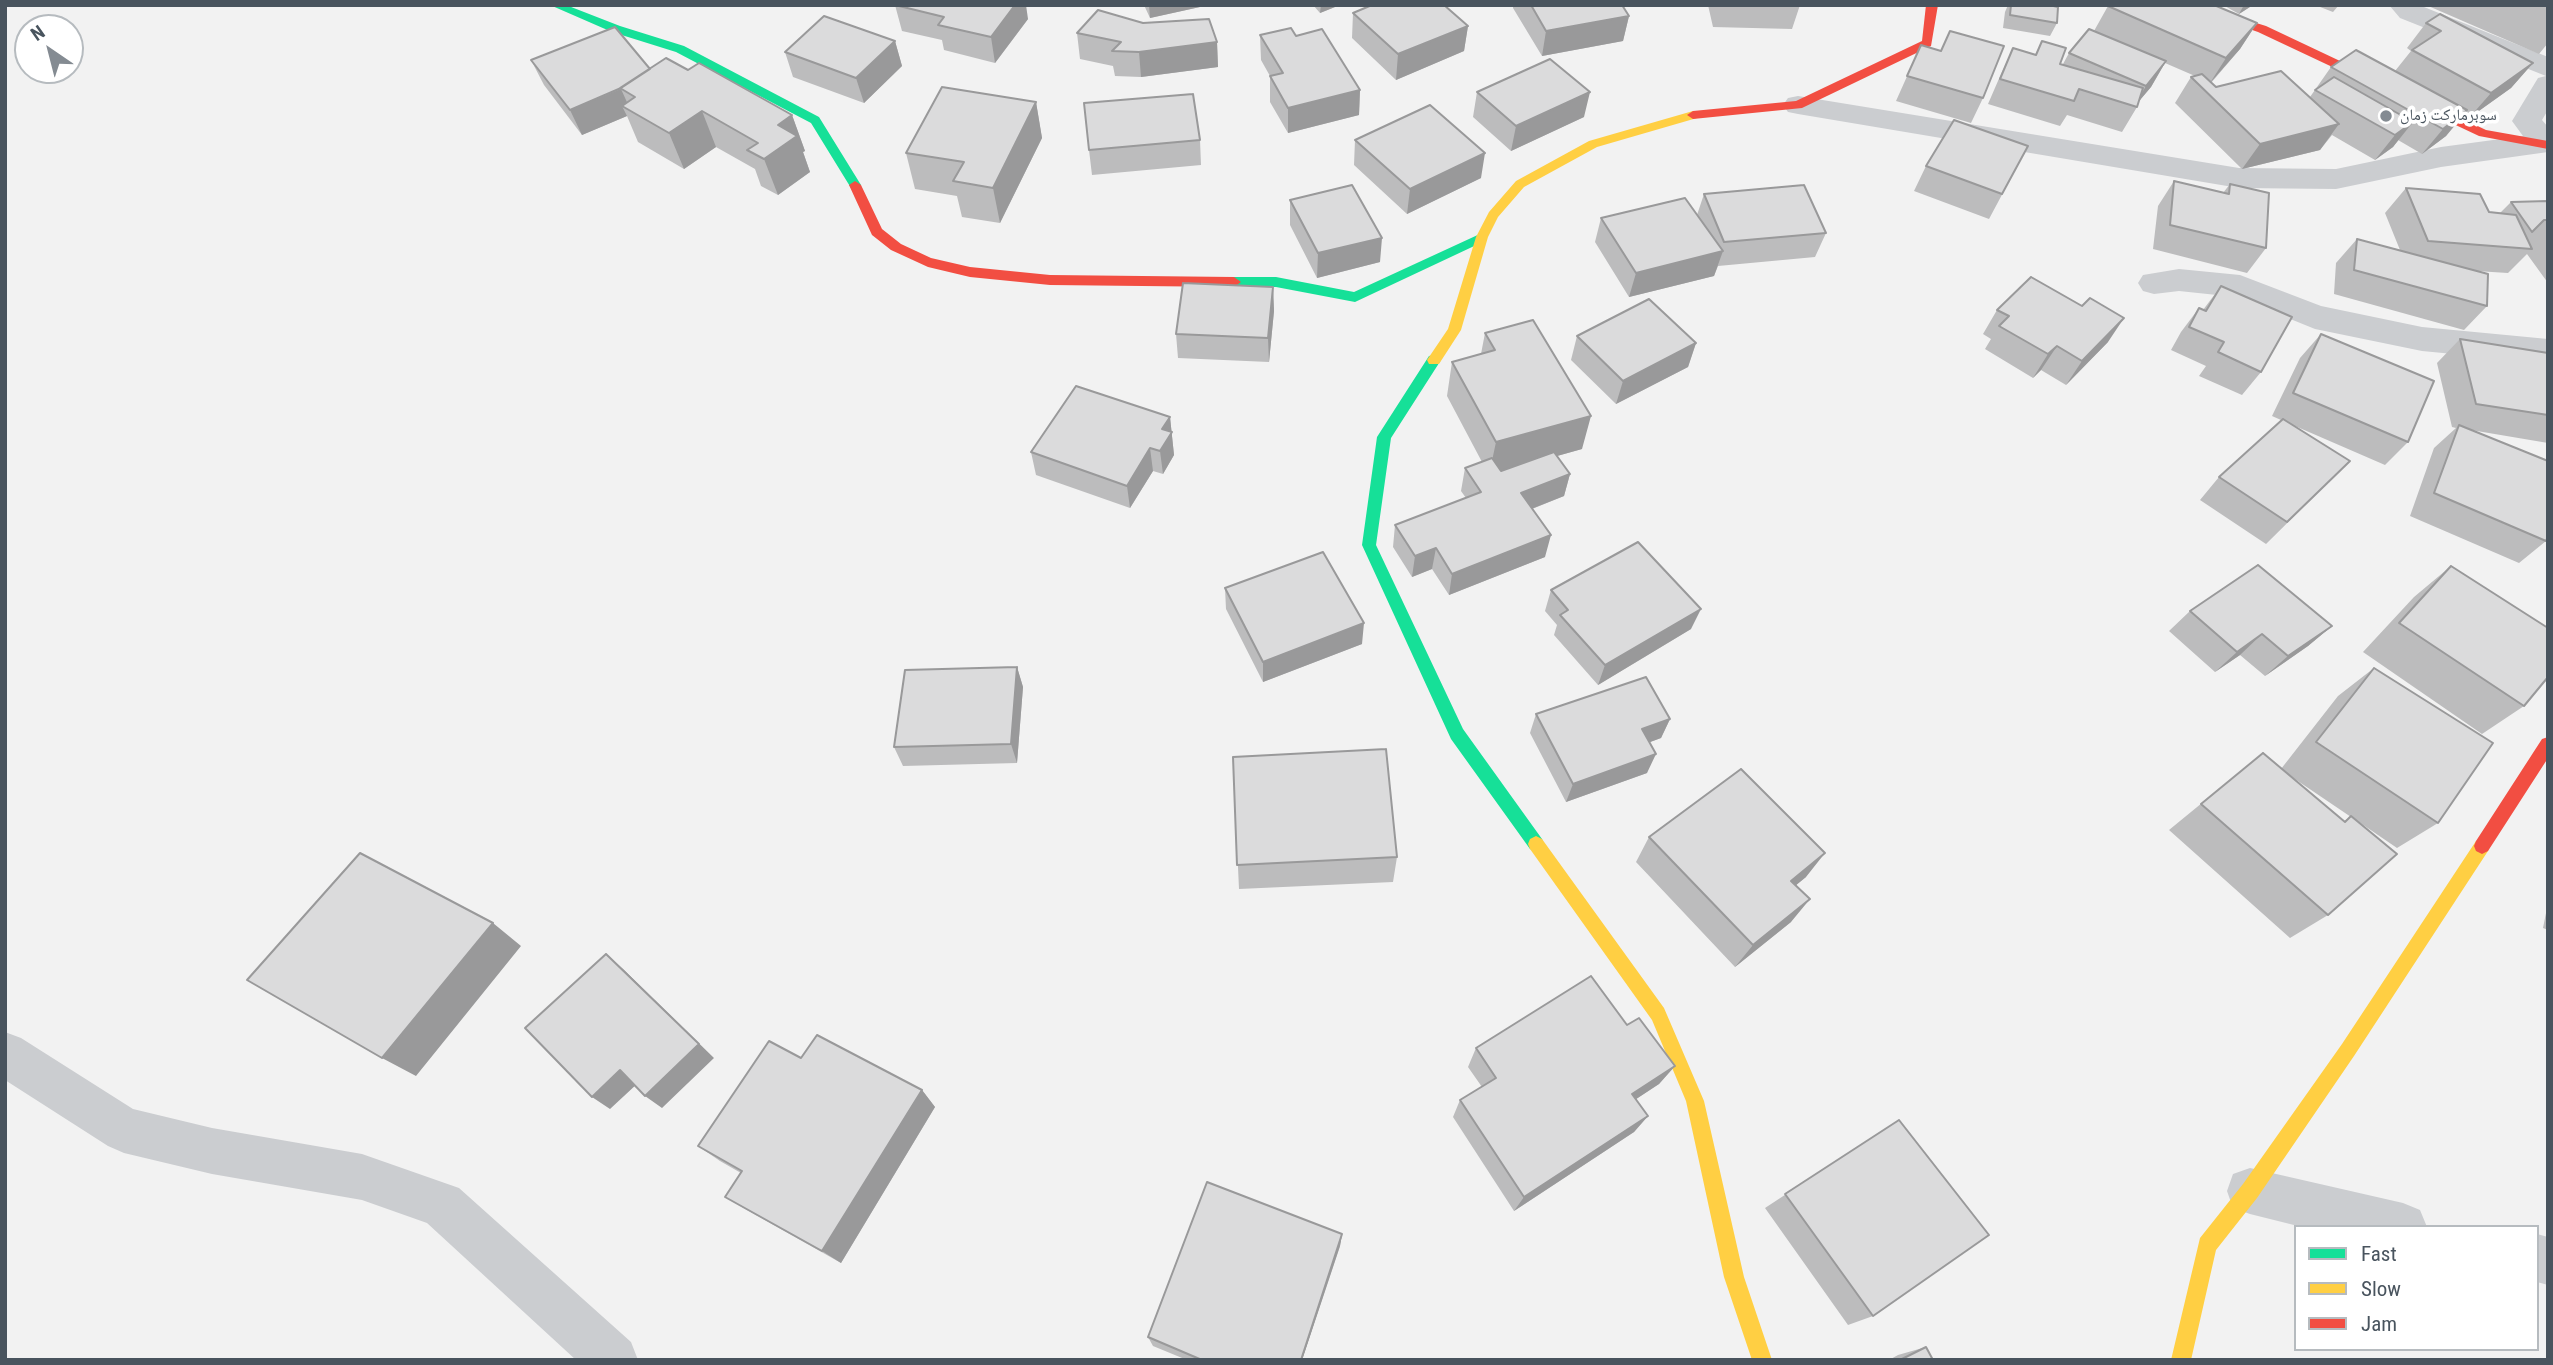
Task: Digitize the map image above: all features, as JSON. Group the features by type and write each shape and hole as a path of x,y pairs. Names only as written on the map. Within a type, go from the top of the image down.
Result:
{"street":[{"path":"555,5 616,29 680,49 815,120 863,197 877,232 896,247 928,262 970,272 1050,280 1276,282 1355,297 1482,237"},
{"path":"1798,105 1927,43 1932,5"},
{"path":"2185,5 2262,29 2483,133 2546,144"},
{"path":"2403,5 2410,12 2548,68"},
{"path":"2546,144 2527,121 2548,85"},
{"path":"1762,1360 1734,1278 1695,1101 1658,1014 1457,734 1369,545 1384,437 1454,330 1482,237 1493,215 1520,184 1593,144 1695,115 1798,105 2239,178 2336,179 2441,157 2546,144"},
{"path":"2154,283 2179,280 2240,286 2328,320 2422,339 2548,351"},
{"path":"2181,1360 2207,1245 2250,1191 2348,1050 2548,744"},
{"path":"5,1054 124,1130 212,1151 362,1177 442,1205 613,1360"},
{"path":"2250,1191 2394,1225"}],"building":[{"path":"895,5 1015,5 991,37 938,25 944,17"},
{"path":"1372,5 1444,5 1468,26 1398,54 1353,13"},
{"path":"1531,5 1622,5 1629,16 1546,31"},
{"path":"2011,5 2058,7 2057,23 2010,15"},
{"path":"2109,5 2214,5 2257,23 2226,58"},
{"path":"1098,10 1143,23 1209,19 1217,42 1139,52 1112,51 1121,42 1077,33"},
{"path":"2440,14 2533,63 2491,93 2412,50 2441,31 2426,23"},
{"path":"824,16 895,41 856,78 785,52"},
{"path":"615,27 650,69 621,88 570,110 531,60"},
{"path":"1291,28 1296,36 1322,29 1360,90 1288,108 1270,76 1283,73 1260,35"},
{"path":"2089,29 2166,61 2146,86 2069,53"},
{"path":"1950,31 2004,46 1983,98 1907,76 1921,45 1941,51"},
{"path":"2042,41 2066,48 2060,64 2143,88 2137,107 2079,89 2074,101 2000,79 2013,48 2036,55"},
{"path":"2356,50 2467,110 2443,129 2331,67"},
{"path":"666,58 688,70 699,63 792,115 778,125 797,136 764,159 747,150 758,143 702,111 669,133 622,106 635,97 620,88"},
{"path":"1550,59 1590,92 1516,126 1477,92"},
{"path":"2281,71 2339,124 2260,144 2191,77 2202,74 2216,87"},
{"path":"2334,77 2413,122 2395,135 2315,90"},
{"path":"942,87 1036,102 993,188 953,181 964,162 906,153"},
{"path":"1193,94 1200,140 1089,150 1084,103"},
{"path":"1430,105 1485,153 1410,189 1355,140"},
{"path":"1954,120 2028,146 2002,194 1926,166"},
{"path":"2174,181 2229,194 2230,184 2269,193 2266,248 2170,225"},
{"path":"1352,185 1382,238 1318,253 1290,200"},
{"path":"1804,185 1826,233 1724,242 1704,194"},
{"path":"2406,188 2480,194 2489,212 2516,215 2532,249 2428,241"},
{"path":"1685,198 1723,251 1636,273 1601,218"},
{"path":"2548,201 2548,220 2544,220 2532,232 2511,202"},
{"path":"2357,239 2488,274 2487,306 2354,270"},
{"path":"2031,277 2082,306 2090,298 2124,318 2082,361 2057,346 2048,354 1999,326 2009,316 1997,310"},
{"path":"1183,283 1273,287 1268,338 1176,334"},
{"path":"2221,286 2292,317 2261,372 2218,352 2224,342 2189,327 2199,308 2206,311"},
{"path":"1649,299 1696,343 1623,381 1577,336"},
{"path":"1533,320 1591,416 1496,442 1452,362 1495,350 1485,333"},
{"path":"2321,334 2434,381 2408,442 2293,393"},
{"path":"2460,339 2548,353 2548,415 2476,404"},
{"path":"1076,386 1170,417 1162,429 1172,432 1160,451 1150,448 1127,486 1031,452"},
{"path":"2283,419 2350,461 2287,522 2219,477"},
{"path":"2459,425 2548,461 2546,541 2434,493"},
{"path":"1554,452 1570,474 1521,493 1551,535 1452,574 1436,548 1415,556 1395,525 1481,492 1465,468 1492,458 1501,471"},
{"path":"1638,542 1701,609 1605,665 1560,615 1568,610 1551,590"},
{"path":"1323,552 1364,623 1263,662 1225,588"},
{"path":"2258,565 2332,626 2288,656 2262,634 2237,652 2190,611"},
{"path":"2451,566 2548,628 2548,677 2524,706 2399,623"},
{"path":"1017,667 1011,744 894,747 905,670"},
{"path":"2374,668 2493,743 2438,823 2316,742"},
{"path":"1646,677 1670,719 1642,729 1656,754 1573,784 1536,714"},
{"path":"1386,749 1397,857 1237,865 1233,757"},
{"path":"2263,753 2345,822 2351,816 2397,854 2328,915 2201,804"},
{"path":"1741,769 1825,853 1791,881 1810,899 1753,945 1649,837"},
{"path":"360,853 493,923 382,1058 247,980"},
{"path":"606,954 699,1044 645,1096 620,1070 592,1097 525,1028"},
{"path":"1591,976 1627,1025 1639,1018 1675,1066 1632,1094 1648,1116 1524,1197 1460,1100 1496,1078 1476,1048"},
{"path":"817,1035 922,1090 822,1251 725,1197 742,1171 698,1146 769,1041 801,1058"},
{"path":"1899,1120 1989,1235 1873,1316 1785,1194"},
{"path":"1207,1182 1342,1234 1301,1360 1202,1360 1148,1337"},
{"path":"1926,1347 1933,1360 1900,1360"}],"traffic: fast":[{"path":"555,5 616,29 680,49 815,120 855,185"},
{"path":"1234,282 1276,282 1355,297 1482,237"},
{"path":"1434,360 1384,437 1369,545 1457,734 1536,844"}],"traffic: slow":[{"path":"1434,360 1454,330 1482,237 1493,215 1520,184 1593,144 1693,115"},
{"path":"1536,844 1658,1014 1695,1101 1734,1277 1762,1360"},
{"path":"2181,1360 2207,1245 2250,1191 2348,1050 2482,846"}],"traffic: jam":[{"path":"1693,115 1798,105 1927,43 1932,5"},
{"path":"2185,5 2262,29 2483,133 2548,145"},
{"path":"855,185 877,232 896,247 928,262 970,272 1050,280 1234,282"},
{"path":"2482,846 2548,744"}],"place":[{"name":"سوبرماركت زمان","path":"2386,116"}]}
